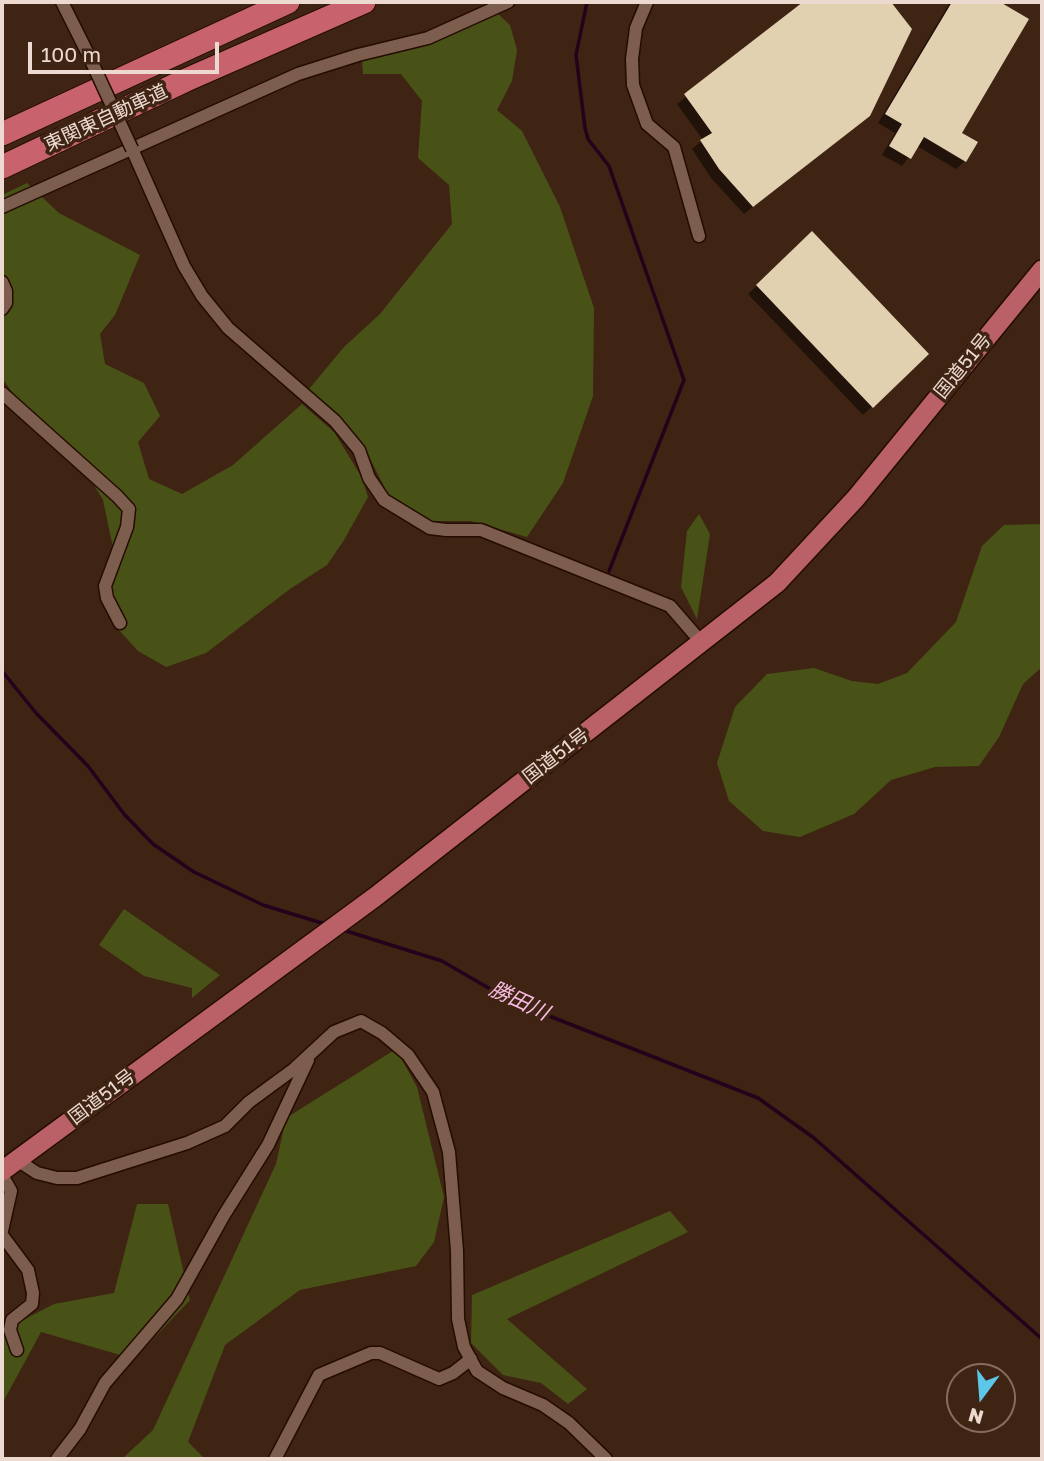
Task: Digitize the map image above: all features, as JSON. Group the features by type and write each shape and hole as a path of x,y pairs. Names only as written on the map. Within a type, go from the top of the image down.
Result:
{"highway":[{"name":"東関東自動車道","path":"2,134 288,2"},
{"name":"東関東自動車道","path":"2,167 186,80 364,2"},
{"name":"国道51号","path":"5,1169 374,897 777,583 856,498 1042,270"}],"street":[{"path":"62,2 184,266 202,296 228,328 335,421 359,450 369,478 384,500 430,528 481,530 670,606 702,643"},
{"path":"2,207 298,74 358,55 428,38 508,2"},
{"path":"647,2 636,28 632,59 633,85 647,124 674,147 699,236"},
{"path":"2,282 6,291 6,303 2,309"},
{"path":"2,393 129,509 127,527 105,586 107,598 120,623"},
{"path":"17,1350 10,1330 12,1320 32,1304 33,1293 28,1270 2,1233 11,1191 5,1169 57,1178 77,1178 187,1143 225,1126 249,1102 294,1069 334,1032 361,1021 382,1033 408,1055 433,1092 449,1152 457,1251 457,1309 464,1347 477,1371 503,1388 543,1405 569,1423 606,1459"},
{"path":"57,1459 80,1429 105,1383 177,1300 224,1215 268,1145 311,1053"},
{"path":"275,1459 319,1376 371,1353 380,1353 439,1379 453,1373 471,1359"}],"green space":[{"path":"497,13 510,25 517,50 512,81 497,110 522,131 560,207 594,308 593,396 563,483 527,537 471,521 426,521 388,494 364,447 309,389 344,347 380,314 452,224 449,185 418,158 422,101 401,74 363,74 362,59 419,47"},
{"path":"27,183 59,213 140,255 115,315 100,334 105,364 144,383 160,416 138,442 149,479 182,494 233,465 302,404 334,432 361,476 368,497 327,565 290,589 206,653 166,667 138,651 118,629 108,588 115,557 103,500 77,457 24,409 2,378 2,195"},
{"path":"699,514 710,534 697,619 681,587 687,531"},
{"path":"1042,524 1042,667 1023,684 999,737 979,766 935,767 891,780 854,814 800,837 763,831 729,801 717,763 735,707 767,674 814,668 852,681 878,684 907,673 956,622 982,546 1004,525"},
{"path":"124,909 220,975 192,998 192,988 144,976 99,945"},
{"path":"396,1049 417,1087 444,1197 434,1242 416,1266 300,1290 225,1345 188,1442 205,1459 122,1459 153,1430 276,1164 286,1118"},
{"path":"137,1204 168,1204 190,1300 134,1359 41,1332 2,1404 2,1331 54,1304 114,1293"},
{"path":"670,1211 688,1232 507,1319 587,1389 568,1404 541,1383 503,1375 471,1343 472,1295"}],"building":[{"path":"803,2 891,2 912,29 870,116 753,207 719,169 700,140 712,133 684,94"},
{"path":"952,2 1000,2 1029,19 962,133 978,142 966,162 924,137 911,159 889,146 902,124 885,114"},
{"path":"812,231 929,354 873,408 756,285"}],"waterway":[{"path":"587,2 576,55 585,128 588,139 609,166 684,380 609,571"},
{"name":"勝田川","path":"2,671 36,713 88,766 124,814 153,844 194,872 263,905 325,924"},
{"name":"勝田川","path":"343,930 442,961 511,1001 758,1098 814,1138 1042,1339"}]}
